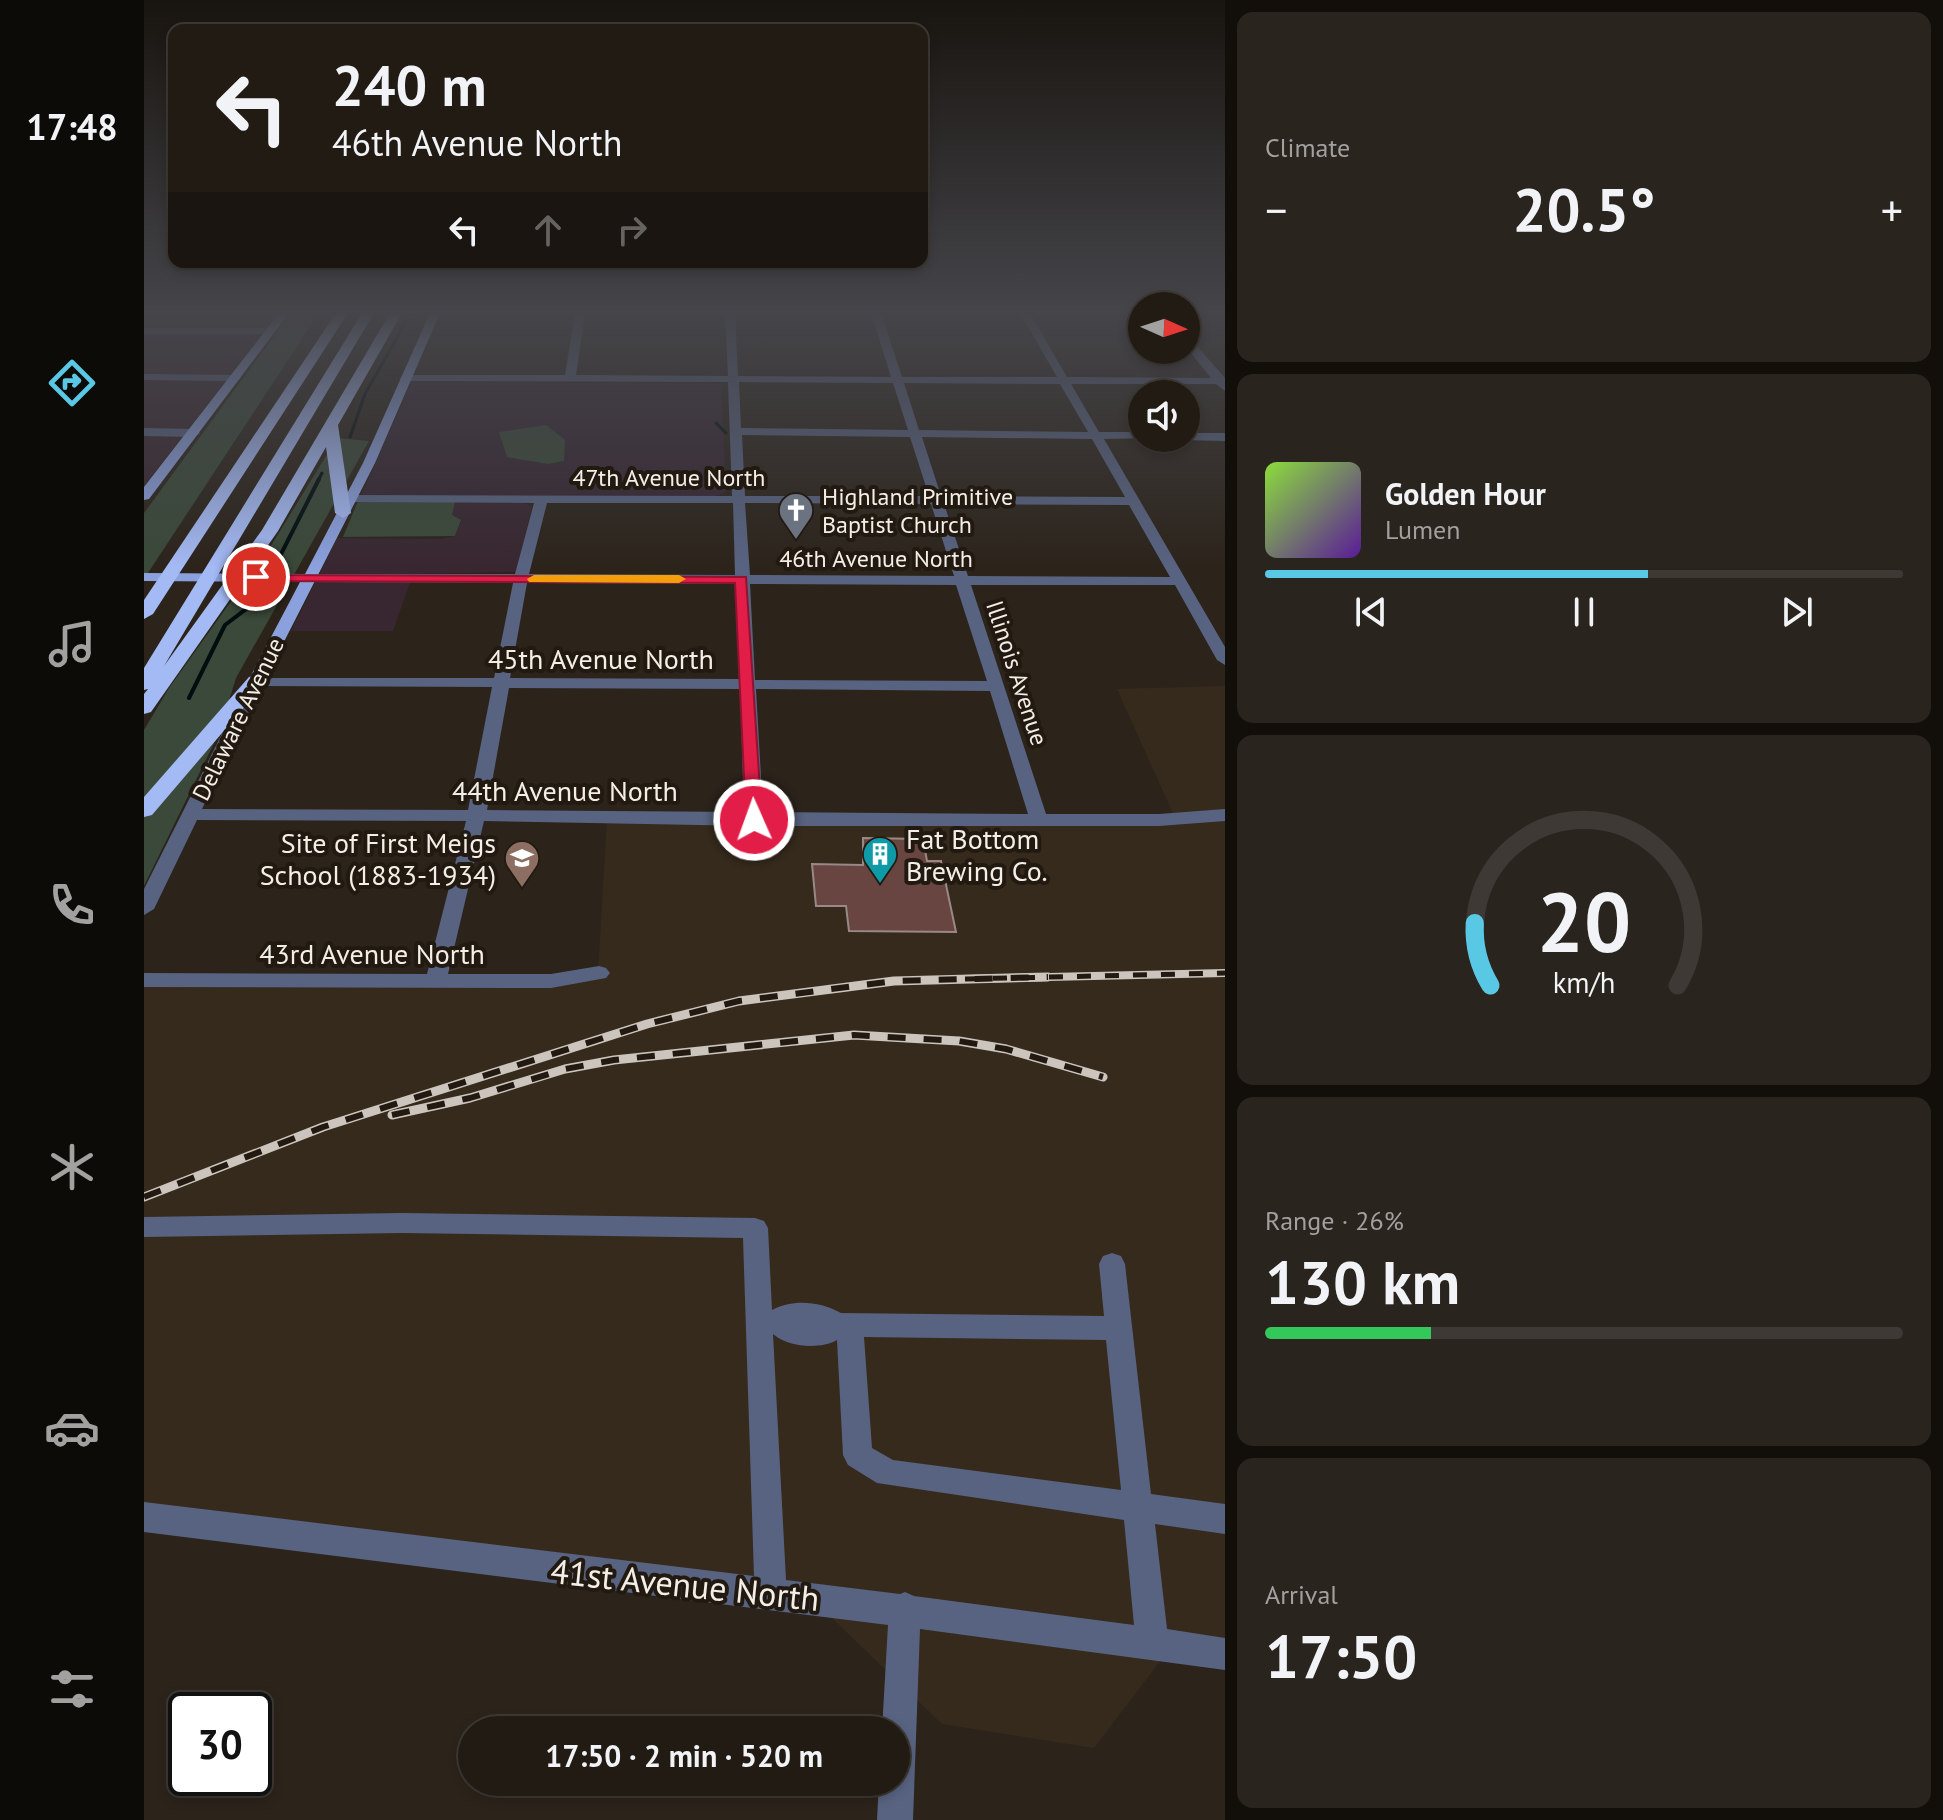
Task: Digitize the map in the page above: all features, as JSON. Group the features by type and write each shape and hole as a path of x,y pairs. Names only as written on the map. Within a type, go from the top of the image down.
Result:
{"highway":[{"path":"149,606 283,398"},
{"path":"144,684 317,398"},
{"path":"339,398 330,417 332,450 342,478 343,513"},
{"path":"144,708 252,558 348,398"},
{"path":"144,810 256,681"}],"main road":[{"path":"144,496 221,398"},
{"name":"Delaware Avenue","path":"256,681 351,498 397,398"},
{"name":"46th Avenue North","path":"144,577 307,578"}],"street":[{"path":"734,398 754,820"},
{"name":"Illinois Avenue","path":"905,398 1039,819"},
{"path":"1072,398 1225,660"},
{"path":"735,431 1128,436"},
{"path":"144,432 194,433"},
{"path":"1200,437 1225,437"},
{"name":"47th Avenue North","path":"351,498 1131,501"},
{"path":"435,982 476,818 521,578 541,500"},
{"name":"46th Avenue North","path":"307,578 1177,581"},
{"name":"45th Avenue North","path":"256,681 995,686"},
{"name":"Delaware Avenue","path":"144,909 256,681"},
{"name":"44th Avenue North","path":"192,814 754,820 1159,820 1225,815"},
{"name":"43rd Avenue North","path":"144,980 551,981 599,973"},
{"path":"144,1227 402,1223 755,1228 770,1322 771,1594"},
{"path":"1112,1264 1152,1643"},
{"path":"770,1322 790,1332 825,1334 844,1325 1119,1328"},
{"path":"844,1325 858,1455 888,1473 1225,1519"},
{"name":"41st Avenue North","path":"144,1517 905,1608 1225,1654"},
{"path":"895,1820 905,1608"}],"shaded area":[{"path":"144,398 212,398 144,486"},
{"path":"404,398 722,398 726,492 715,496 361,496"},
{"path":"455,502 522,502 532,506 516,572 413,574 393,631 291,631 337,538 441,539 455,536 461,521 451,515"},
{"path":"1225,686 1225,1652 1171,1647 1094,1748 942,1724 810,1597 144,1517 144,980 598,973 607,819 1175,818 1117,689"}],"green space":[{"path":"229,398 263,398 144,579 144,513"},
{"path":"546,425 565,440 564,461 548,464 507,457 499,432"},
{"path":"337,438 369,441 236,678 218,735 144,886 144,730 169,688 272,544"},
{"path":"358,501 455,502 452,515 461,520 455,536 343,537"}],"building":[{"name":"Fat Bottom Brewing Co.","path":"863,838 923,839 927,861 941,861 956,932 849,931 846,906 816,906 812,864 863,865"}],"waterway":[{"path":"350,437 364,398"},
{"path":"716,423 726,433"},
{"path":"319,479 322,473"},
{"path":"275,566 319,479"},
{"path":"189,698 225,625 271,590"}],"railway":[{"path":"1019,978 1225,973"},
{"path":"1019,978 1048,977"},
{"path":"144,1197 323,1127 647,1024 739,1001 894,981 1019,978"},
{"path":"965,979 1019,978"},
{"path":"392,1115 470,1098 565,1069 614,1060 854,1035 959,1041 1006,1049 1103,1077"}],"slow traffic":[{"path":"534,579 679,579"}],"place":[{"name":"Highland Primitive Baptist Church","path":"796,541"},
{"name":"Fat Bottom Brewing Co.","path":"880,885"},
{"name":"Site of First Meigs School (1883-1934)","path":"522,889"}],"route":[{"path":"256,577 741,580 754,820"}]}
